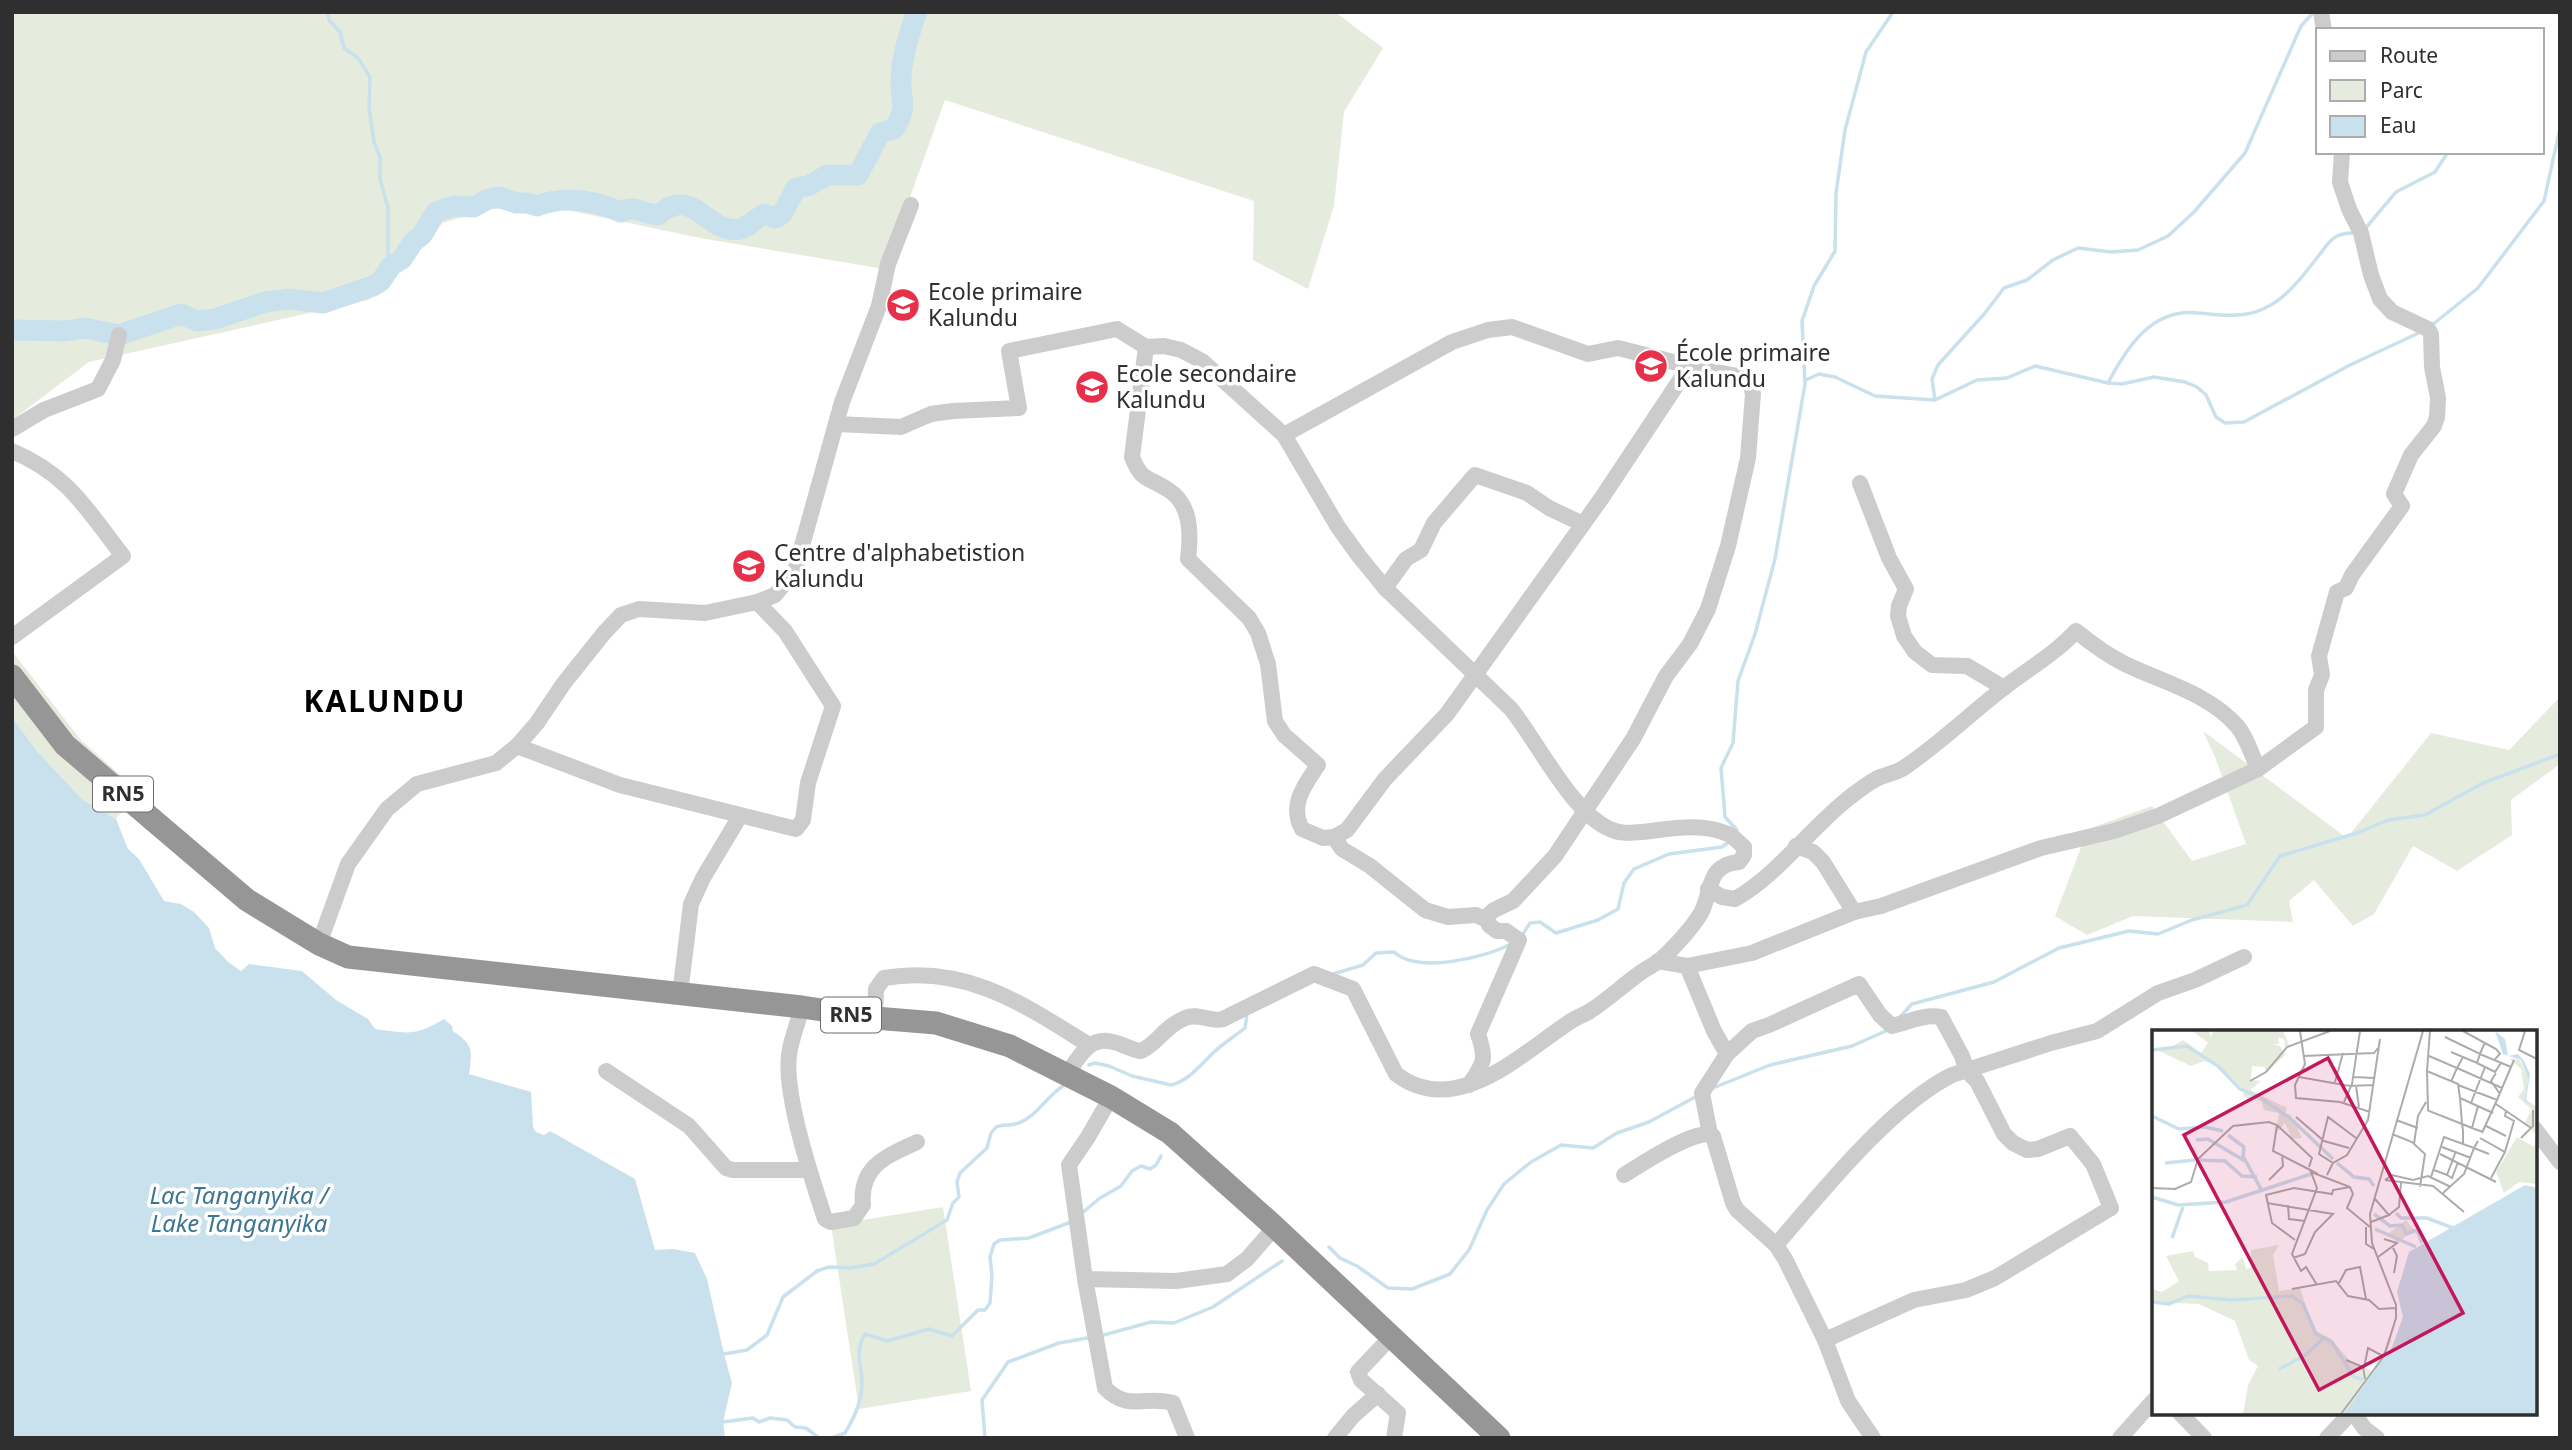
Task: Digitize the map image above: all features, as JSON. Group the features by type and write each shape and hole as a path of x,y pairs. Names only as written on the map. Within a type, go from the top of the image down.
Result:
{"highway":[{"name":"RN5","path":"12,676 65,745 247,900 319,944 348,957 936,1023 1010,1046 1111,1097 1170,1133 1275,1227 1499,1438"}],"street":[{"path":"1658,961 1687,966 1752,953 1854,912 1881,906 2041,848 2078,837 2113,831 2158,816 2258,769 2316,727 2316,690 2322,675 2319,656 2337,592 2346,587 2351,575 2402,506 2395,494 2411,455 2434,426 2438,398 2432,367 2431,334 2428,329 2392,312 2380,299 2361,233 2340,182 2342,154"},
{"path":"319,944 348,864 387,809 417,784 496,763 517,746 596,643 621,615 639,609 705,613 757,602 775,595 794,570 842,402 879,306 888,264 911,205"},
{"path":"1284,435 1452,342 1488,330 1511,327 1588,354 1618,348 1744,377 1750,383 1753,394 1748,457 1728,546 1708,609 1690,644 1666,676 1633,739 1555,856 1535,875 1525,890 1513,901 1494,910 1487,920"},
{"path":"837,424 901,427 931,414 1019,408 1009,351 1117,329 1146,347 1164,346 1181,350 1202,361 1284,435 1338,527 1385,588 1511,709 1529,731 1565,787 1586,811 1610,830 1623,833 1688,827 1729,834 1744,847 1744,855 1739,862 1729,863 1716,871 1703,910 1658,961 1589,1012 1573,1018 1508,1066 1469,1085 1437,1089 1419,1087 1396,1074 1353,989 1333,979 1314,974 1223,1019 1217,1021 1194,1015 1186,1017 1163,1030 1150,1046 1141,1051 1102,1040 1089,1045 1066,1076"},
{"path":"12,429 44,410 98,389 113,360 119,335"},
{"path":"1146,347 1132,457 1139,473 1169,490 1183,506 1190,526 1188,559 1249,618 1255,628 1268,664 1275,721 1284,735 1318,765 1296,803 1297,820 1302,829 1312,835 1334,837 1346,830 1385,779 1447,714 1583,524 1690,365"},
{"path":"12,452 32,460 57,476 76,494 123,556 12,637"},
{"path":"1385,588 1406,559 1421,550 1434,523 1475,475 1527,493 1549,509 1583,524"},
{"path":"1860,483 1889,558 1906,589 1898,616 1910,646 1924,662 1932,665 1967,666 2004,688"},
{"path":"517,746 620,785 796,829 803,820 808,783 833,706 785,631 757,602"},
{"path":"1708,889 1722,897 1735,899 1763,881 1847,799 1875,779 1902,769 1952,732 2004,688 2035,667 2076,631 2093,645 2124,663 2205,701 2222,712 2239,728 2258,769"},
{"path":"680,994 691,904 695,892 740,816"},
{"path":"1334,837 1342,849 1370,866 1424,910 1448,917 1476,915 1487,920 1497,931 1506,930 1520,940 1478,1034 1485,1056 1484,1063 1469,1085"},
{"path":"1796,846 1813,852 1823,862 1854,912"},
{"path":"1776,1245 1847,1164 1900,1112 1939,1081 2051,1043 2097,1031 2158,993 2195,980 2244,957"},
{"path":"1687,966 1714,1031 1727,1054"},
{"path":"875,1018 876,989 884,978 952,977 975,983 1016,1002 1089,1045"},
{"path":"1825,1340 1914,1300 1966,1290 1995,1278 2111,1208 2094,1164 2070,1136 2038,1149 2027,1150 2013,1143 2004,1134 1977,1081 1967,1070 1941,1017 1926,1014 1913,1021 1892,1026 1880,1015 1859,984 1752,1031 1727,1054 1702,1093 1710,1134 1713,1136 1732,1203 1776,1245 1825,1340 1840,1386 1854,1412 1873,1438"},
{"path":"802,1007 789,1063 792,1092 809,1170 827,1221 854,1218 863,1205 862,1194 876,1163 917,1142"},
{"path":"606,1072 689,1126 726,1168 809,1170"},
{"path":"1111,1097 1069,1165 1085,1279 1105,1388 1116,1399 1140,1403 1159,1399 1174,1403 1187,1438"},
{"path":"1624,1175 1660,1153 1701,1134 1710,1134"},
{"path":"2541,1150 2560,1161"},
{"path":"1085,1279 1177,1281 1227,1274 1247,1259 1275,1227"},
{"path":"1391,1337 1358,1373 1361,1380 1398,1413 1394,1438"},
{"path":"1335,1438 1353,1416 1378,1394"},
{"path":"2120,1438 2152,1401"},
{"path":"2182,1415 2204,1438"},
{"path":"2328,1438 2350,1415"},
{"path":"2354,1415 2377,1438"}],"green space":[{"path":"12,12 1335,12 1383,48 1344,112 1334,206 1308,289 1253,260 1254,201 945,100 884,269 700,238 567,210 492,209 442,223 411,261 368,300 89,362 12,420"},
{"path":"12,651 80,739 139,792 116,819 82,799 37,751 12,717"},
{"path":"2560,697 2560,764 2511,800 2512,835 2457,871 2413,846 2374,914 2353,926 2314,880 2289,901 2293,922 2133,916 2087,935 2055,916 2088,829 2152,806 2192,861 2246,844 2203,731 2347,838 2431,733 2509,750"},
{"path":"943,1207 971,1391 859,1409 831,1225"}],"water":[{"name":"Lac Tanganyika / Lake Tanganyika","path":"12,717 37,751 82,799 116,819 128,849 139,859 164,901 181,904 194,912 209,928 215,948 228,962 241,971 249,964 302,971 336,1000 368,1019 375,1029 417,1031 444,1019 452,1026 453,1031 465,1040 470,1049 469,1074 531,1092 533,1127 536,1132 544,1135 550,1131 635,1179 655,1250 673,1249 695,1253 707,1279 732,1383 723,1422 725,1438 12,1438"}],"waterway":[{"path":"328,12 329,20 340,32 344,48 358,58 370,77 369,108 374,142 380,157 380,179 388,208 388,254 391,266"},
{"path":"12,330 65,331 84,328 119,335 181,314 197,321 215,319 265,302 288,299 323,303 381,281 391,266 402,259 413,242 422,235 436,212 454,206 474,207 488,199 499,197 537,206 579,200 621,212 634,209 658,215 670,207 681,205 691,207 729,229 744,228 764,214 776,218 782,214 796,188 808,186 827,175 858,175 880,133 894,129 903,106 902,65 917,12"},
{"path":"1735,835 1737,830 1725,817 1721,768 1733,743 1738,681 1755,634 1775,559 1805,384 1802,321 1814,286 1835,251 1836,193 1845,130 1866,52 1893,12"},
{"path":"1935,400 1932,379 1938,365 2004,288 2027,280 2053,260 2078,248 2111,252 2138,250 2168,236 2194,212 2245,153 2301,26 2314,12"},
{"path":"2432,325 2478,288 2544,201 2560,128"},
{"path":"2364,230 2396,192 2435,172 2447,154"},
{"path":"2108,383 2133,343 2155,323 2182,313 2233,315 2259,311 2289,290 2332,239 2354,233"},
{"path":"1806,380 1819,374 1835,377 1875,396 1935,400 1977,380 2007,378 2035,366 2108,383 2122,384 2154,377 2185,382 2197,387 2206,395 2216,417 2225,423 2244,422 2350,365 2423,331"},
{"path":"1900,1017 1912,1004 1994,982 2059,948 2129,931 2158,934 2192,920 2247,905 2280,856 2357,833 2388,820 2425,815 2483,783 2560,754"},
{"path":"1521,937 1530,923 1540,922 1556,933 1598,920 1618,909 1624,883 1634,869 1669,854 1722,847 1730,841"},
{"path":"1333,974 1363,965 1376,953 1394,952 1405,959 1418,962 1451,962 1483,955 1509,945"},
{"path":"1089,1065 1095,1063 1109,1066 1132,1076 1171,1085 1189,1076 1245,1028 1247,1014"},
{"path":"1713,1088 1770,1065 1852,1046 1888,1030"},
{"path":"724,1354 747,1350 767,1335 783,1297 817,1271 829,1267 850,1268 874,1264 947,1220 953,1203 959,1197 957,1182 960,1173 987,1148 991,1133 996,1127 1025,1120 1063,1086"},
{"path":"1329,1247 1340,1258 1357,1266 1388,1288 1412,1289 1450,1274 1469,1250 1487,1210 1504,1184 1531,1162 1561,1145 1593,1148 1617,1133 1649,1122 1697,1096"},
{"path":"1082,1213 1121,1186 1132,1171 1141,1166 1150,1169 1161,1156"},
{"path":"832,1438 845,1433 859,1403 862,1391 859,1353 865,1334 887,1341 929,1329 952,1336 978,1310 985,1310 990,1303 990,1257 994,1244 1000,1240 1029,1238 1071,1222"},
{"path":"1100,1336 1151,1322 1174,1323 1213,1307 1282,1261"},
{"path":"985,1438 982,1400 1008,1362 1059,1343 1093,1337"},
{"path":"723,1422 753,1418 759,1422 770,1418 787,1420 795,1427 806,1428 819,1438"}],"place":[{"name":"Ecole primaire Kalundu","path":"903,305"},
{"name":"École primaire Kalundu","path":"1651,366"},
{"name":"Ecole secondaire Kalundu","path":"1092,387"},
{"name":"Centre d'alphabetistion Kalundu","path":"749,566"}],"district":[{"name":"KALUNDU","path":"385,702"}]}
